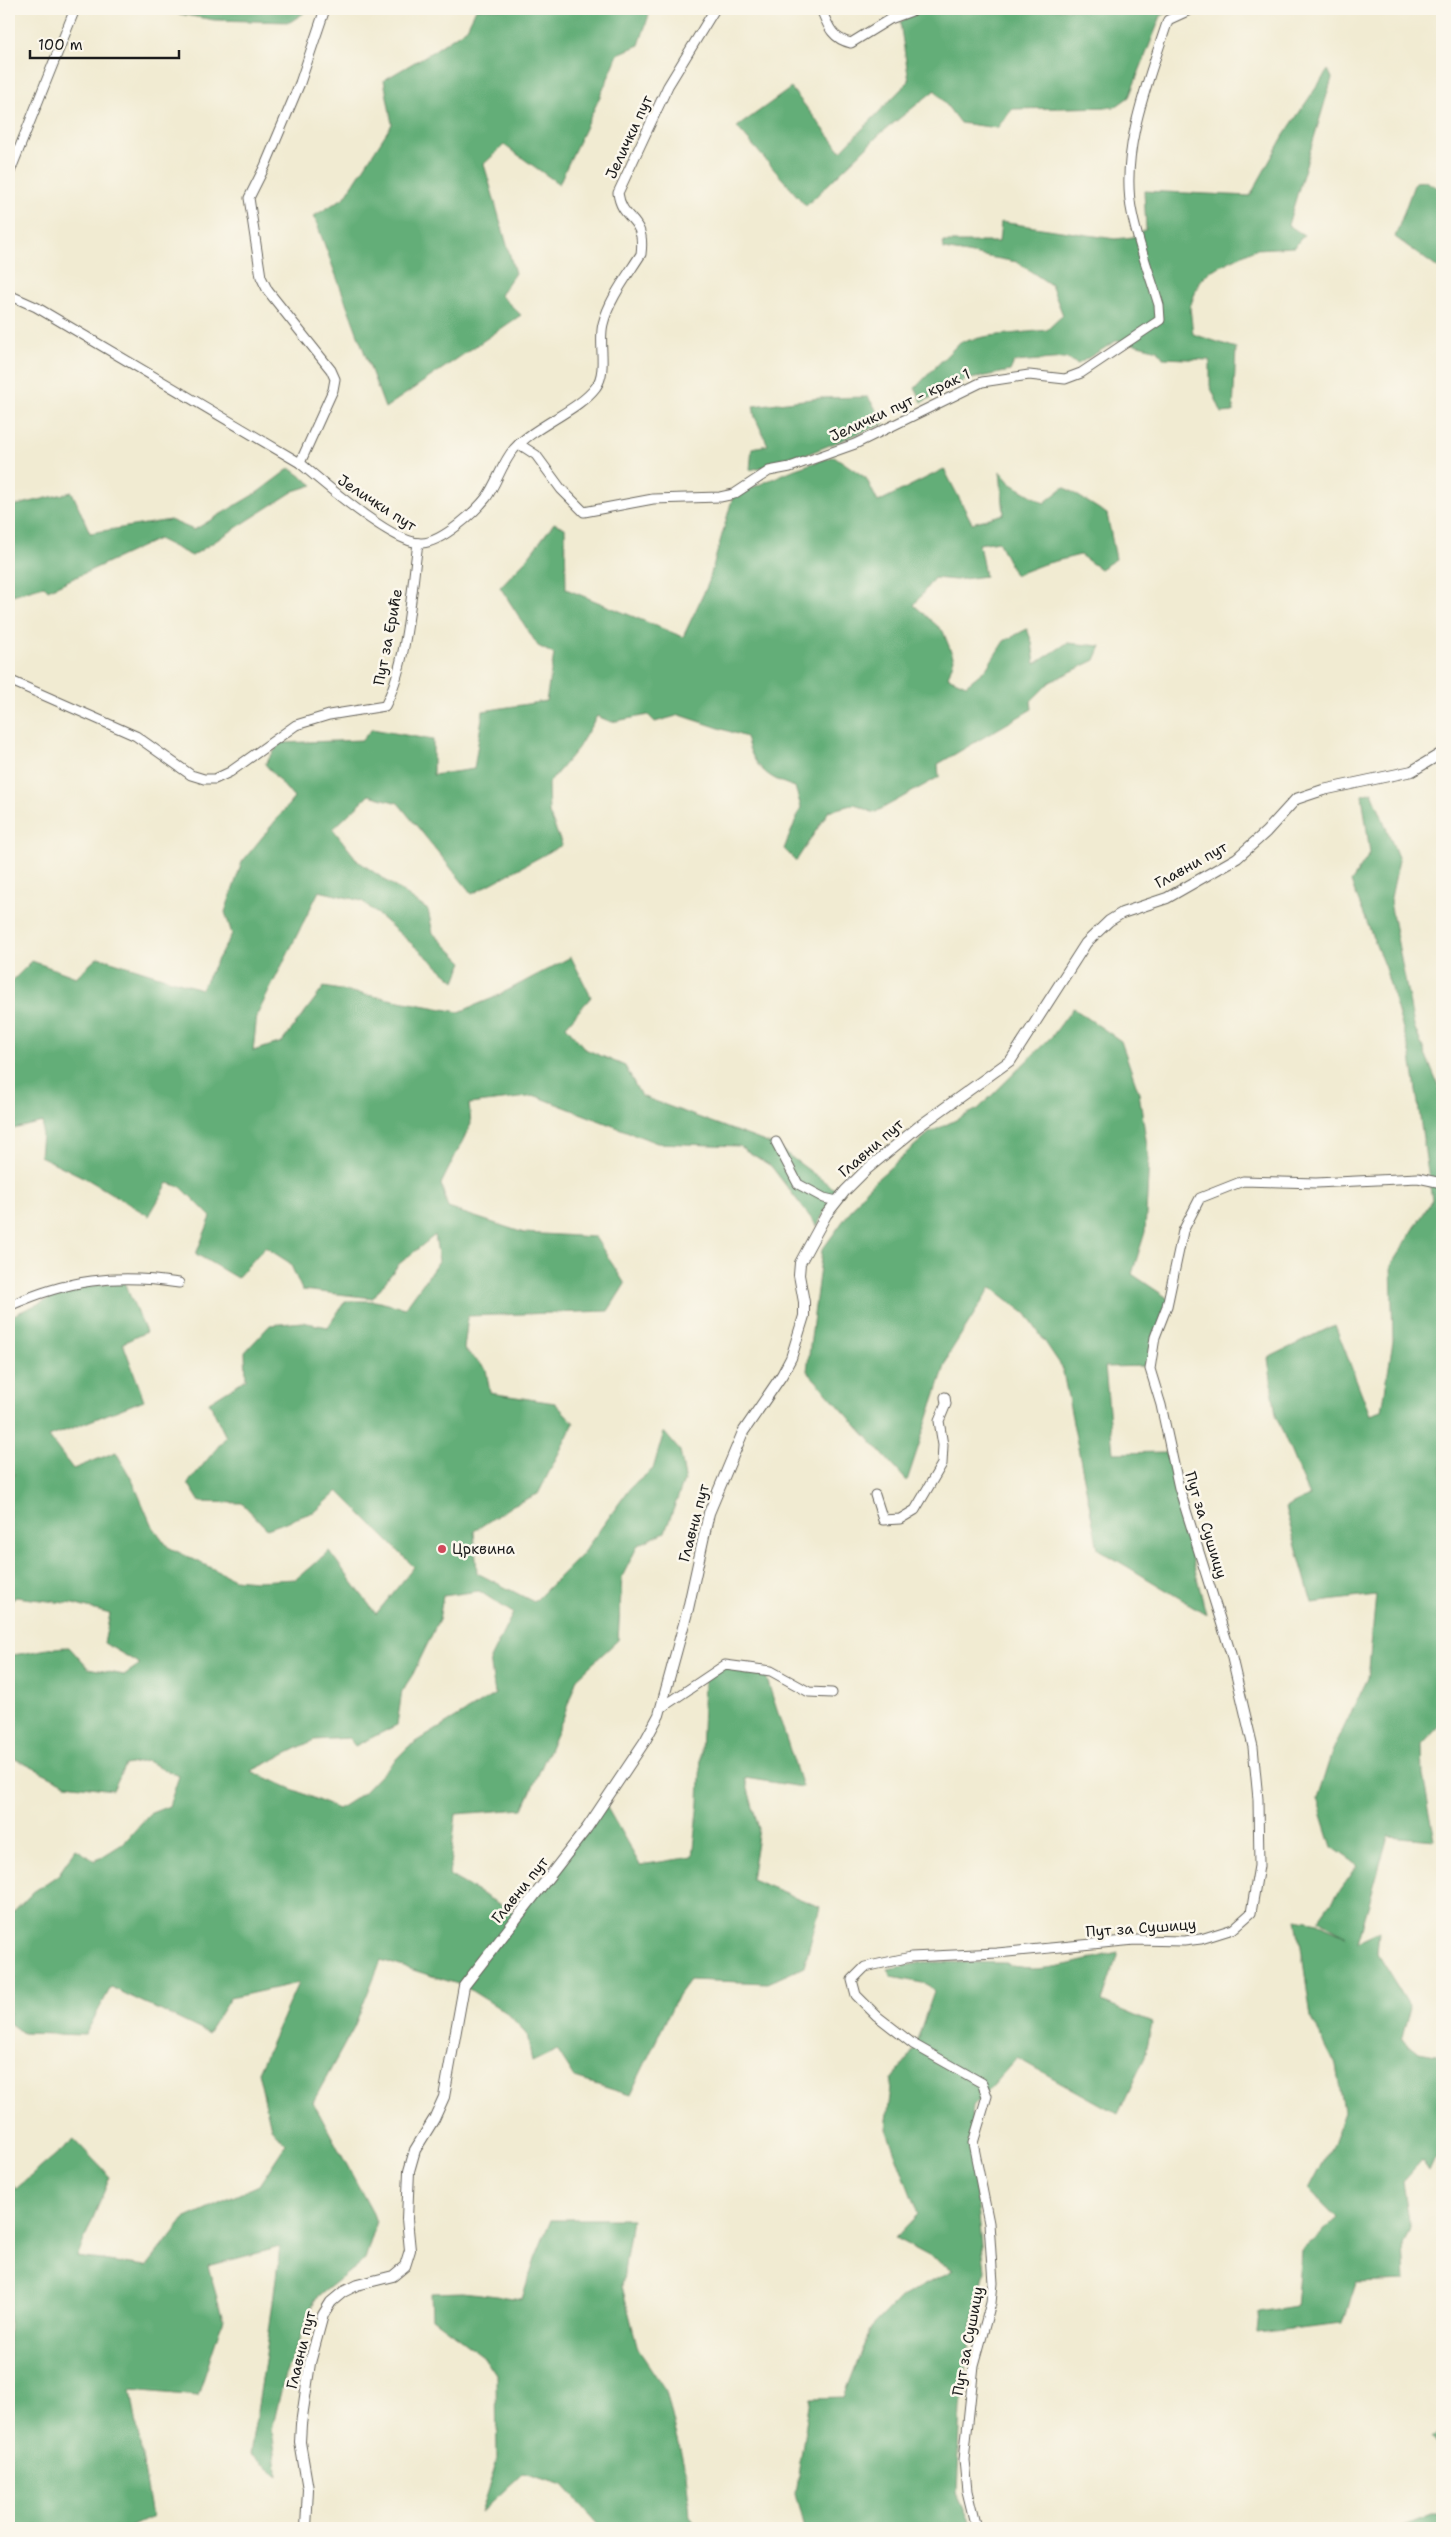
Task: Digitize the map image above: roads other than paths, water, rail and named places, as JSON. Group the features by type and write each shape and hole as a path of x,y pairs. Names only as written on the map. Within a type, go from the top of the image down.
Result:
{"street":[{"path":"9,174 74,9"},
{"path":"300,463 333,390 335,380 330,370 268,291 261,277 249,198 265,166 300,83 326,9"},
{"name":"Јелички пут","path":"9,295 36,307 300,463 335,494 390,531 412,543 430,542 441,537 474,512 486,497 512,451 519,444 582,399 596,386 601,370 603,324 612,302 641,254 642,246 642,234 637,223 619,205 618,193 668,86 714,9"},
{"path":"821,9 833,35 841,41 851,43 890,19 917,9"},
{"name":"Јелички пут - крак 1","path":"519,444 536,455 561,489 584,512 652,499 720,497 734,494 769,471 790,466 855,444 982,382 1029,375 1065,379 1081,373 1160,320 1159,305 1131,212 1129,160 1137,115 1168,20 1192,9"},
{"name":"Пут за Ериће","path":"9,680 136,736 191,775 215,779 230,772 296,725 329,715 386,706 395,687 408,619 418,543"},
{"name":"Главни пут","path":"306,2528 308,2489 300,2442 301,2424 305,2388 323,2315 337,2297 357,2285 393,2276 402,2270 408,2261 410,2250 407,2198 409,2171 415,2150 434,2119 444,2097 464,1986 587,1828 645,1742 661,1708 688,1609 709,1513 743,1432 782,1375 791,1358 804,1316 804,1302 799,1275 800,1263 826,1216 837,1201 866,1170 918,1127 1011,1060 1086,943 1109,921 1122,913 1167,898 1237,858 1266,832 1296,798 1323,790 1412,771 1442,753"},
{"path":"776,1142 798,1184 824,1198 837,1201"},
{"name":"Пут за Сушицу","path":"976,2528 967,2491 964,2460 974,2366 991,2303 993,2283 989,2223 973,2144 987,2096 982,2083 913,2044 877,2016 856,1995 852,1980 865,1967 911,1957 997,1953 1134,1940 1184,1941 1201,1939 1233,1929 1251,1913 1260,1866 1258,1799 1253,1747 1231,1654 1179,1488 1161,1406 1150,1369 1155,1337 1167,1306 1183,1231 1200,1198 1242,1180 1316,1183 1418,1178 1442,1182"},
{"path":"9,1306 62,1285 112,1278 143,1278 179,1283"},
{"path":"875,1494 883,1520 900,1519 915,1510 919,1505 942,1464 943,1446 939,1421 946,1404 945,1397"},
{"path":"661,1708 725,1665 771,1672 809,1692 832,1693"}],"place":[{"name":"Црквина","path":"442,1549"}]}
